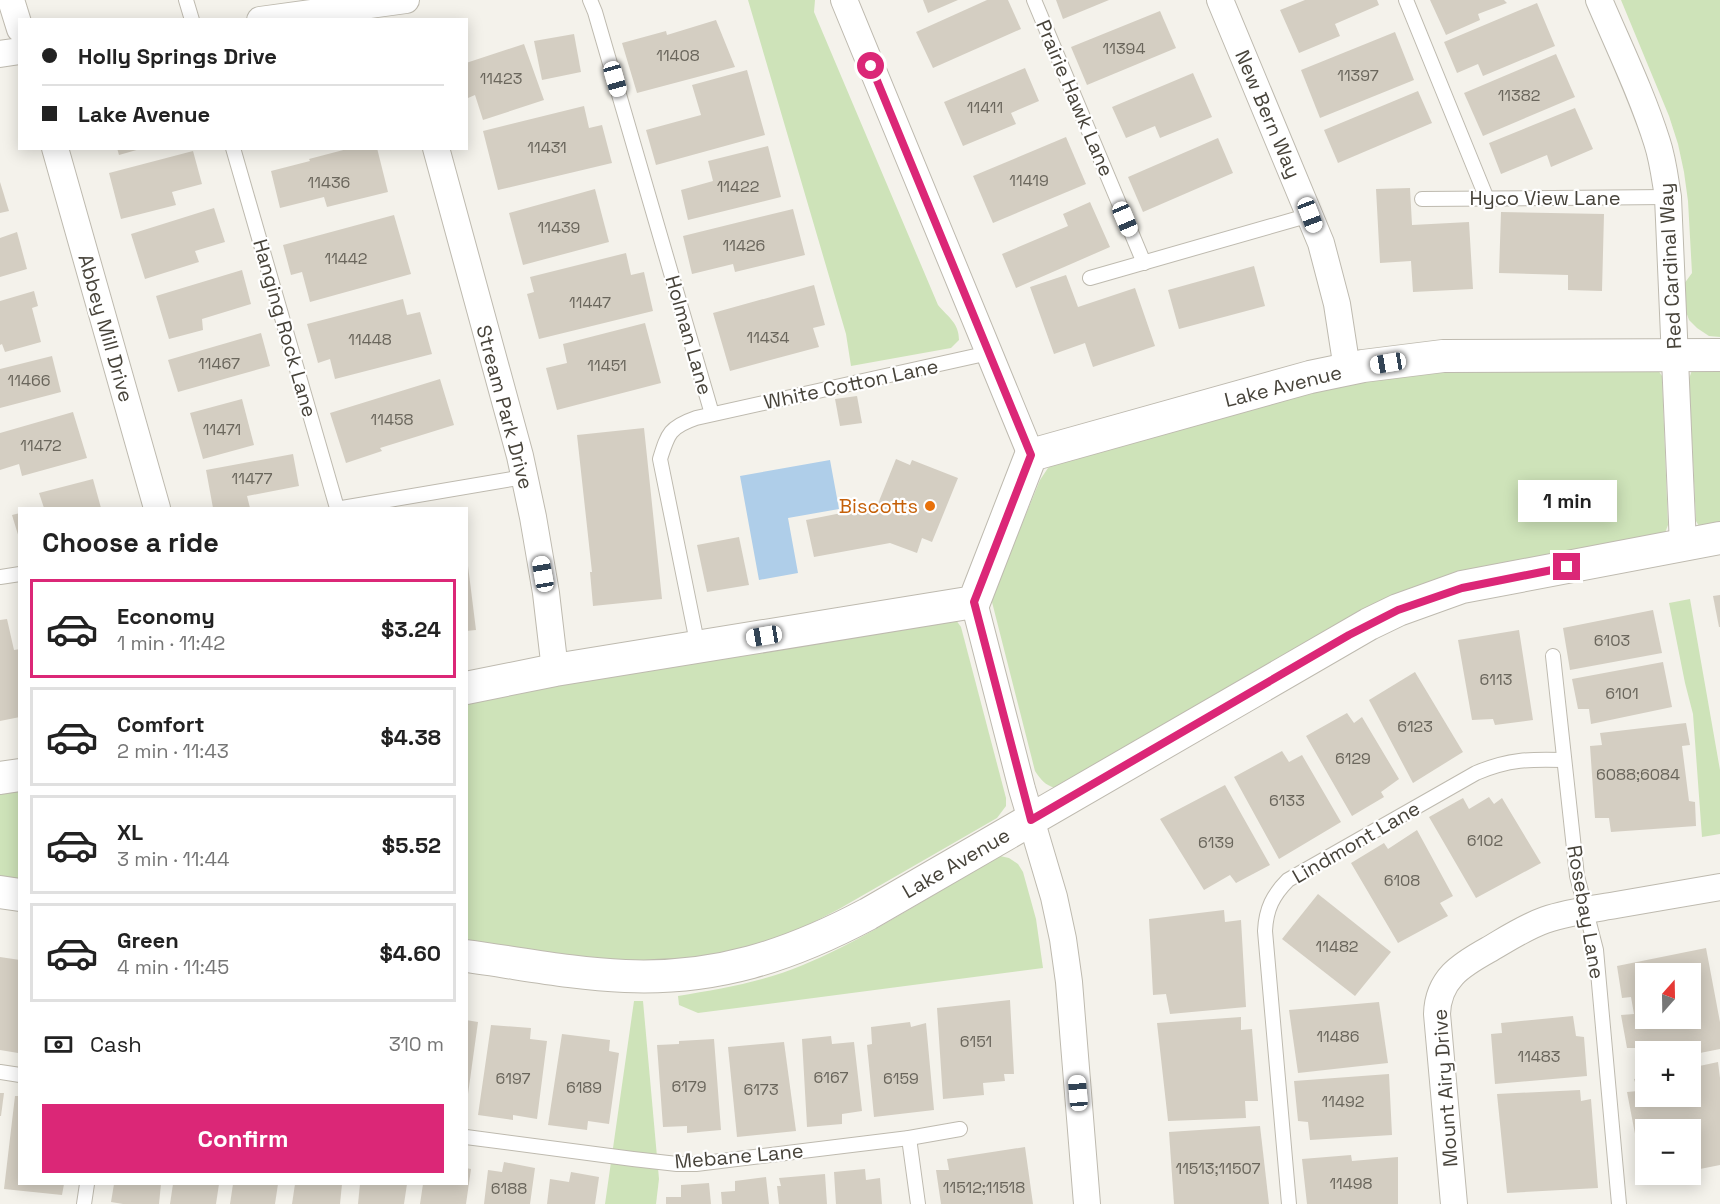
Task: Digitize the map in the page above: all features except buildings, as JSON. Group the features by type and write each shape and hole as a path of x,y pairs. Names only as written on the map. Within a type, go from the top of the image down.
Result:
{"street":[{"path":"11,0 18,23"},
{"path":"844,0 1031,455 974,602 1031,820 1054,897 1063,939 1087,1204"},
{"name":"New Bern Way","path":"1220,0 1321,243 1330,273 1347,369"},
{"name":"Red Cardinal Way","path":"1599,0 1652,127 1664,170 1668,197 1683,545"},
{"path":"283,18 401,7"},
{"path":"0,54 18,51"},
{"name":"Abbey Mill Drive","path":"56,150 157,507"},
{"name":"Stream Park Drive","path":"437,150 524,477 546,593 555,670"},
{"name":"Lake Avenue","path":"1031,455 1258,391 1347,369 1403,360 1443,357 1720,355"},
{"name":"Lake Avenue","path":"468,956 624,976 660,976 734,967 788,951 838,930 1369,624 1398,610 1462,588 1720,538"},
{"path":"468,688 555,670 974,602"},
{"path":"0,778 18,775"},
{"name":"Mount Airy Drive","path":"1454,1204 1438,1021 1438,1005 1444,985 1452,975 1463,964 1529,926 1545,920 1586,910 1720,887"},
{"path":"0,892 18,895"}],"lane":[{"path":"186,0 191,18"},
{"name":"Holman Lane","path":"590,0 712,414 679,424 667,437 660,459 698,647"},
{"name":"Prairie Hawk Lane","path":"1035,0 1144,263"},
{"path":"1406,0 1487,199"},
{"name":"Hanging Rock Lane","path":"234,150 337,507"},
{"name":"Hyco View Lane","path":"1422,200 1668,197"},
{"path":"1090,278 1310,215"},
{"name":"White Cotton Lane","path":"712,414 989,353"},
{"path":"348,507 524,477"},
{"path":"0,577 18,574"},
{"name":"Rosebay Lane","path":"1553,656 1577,876 1596,950 1618,1204"},
{"name":"Lindmont Lane","path":"1289,1204 1265,931 1270,902 1288,880 1476,773 1506,762 1564,760"},
{"path":"0,1072 18,1075"},
{"name":"Mebane Lane","path":"468,1137 677,1164 696,1164 909,1138 960,1129"},
{"path":"909,1138 918,1204"},
{"path":"84,1204 87,1185"}],"green space":[{"path":"748,0 815,0 814,12 938,305 952,321 959,334 959,340 951,348 851,366 846,334"},
{"path":"1621,0 1720,0 1720,337 1709,336 1697,328 1689,320 1684,306 1684,284 1692,273 1684,172 1669,116"},
{"path":"1720,367 1720,527 1700,528 1696,521 1689,379 1692,370"},
{"path":"1658,370 1662,376 1668,525 1665,533 1508,566 1055,788 1044,782 1035,771 992,597 1040,480 1048,468 1057,462 1306,392 1416,372"},
{"path":"1690,599 1720,770 1720,834 1702,837 1693,714 1669,603"},
{"path":"956,620 961,627 1006,798 1006,806 997,818 839,909 808,925 742,949 708,957 668,962 628,963 468,943 468,699"},
{"path":"18,781 18,880 0,877 0,785"},
{"path":"1000,856 1009,858 1018,864 1023,872 1036,919 1043,968 698,1013 679,1005 678,996 757,980 788,971 822,957 949,886 955,879"},
{"path":"634,1001 643,1001 659,1179 656,1204 605,1204"}],"water":[{"path":"830,460 839,509 788,518 798,573 759,580 740,476"}],"place":[{"name":"Biscotts","path":"930,506"}],"route":[{"path":"871,66 1031,455 974,602 1031,820 1349,635 1398,610 1462,588 1567,567"}]}
